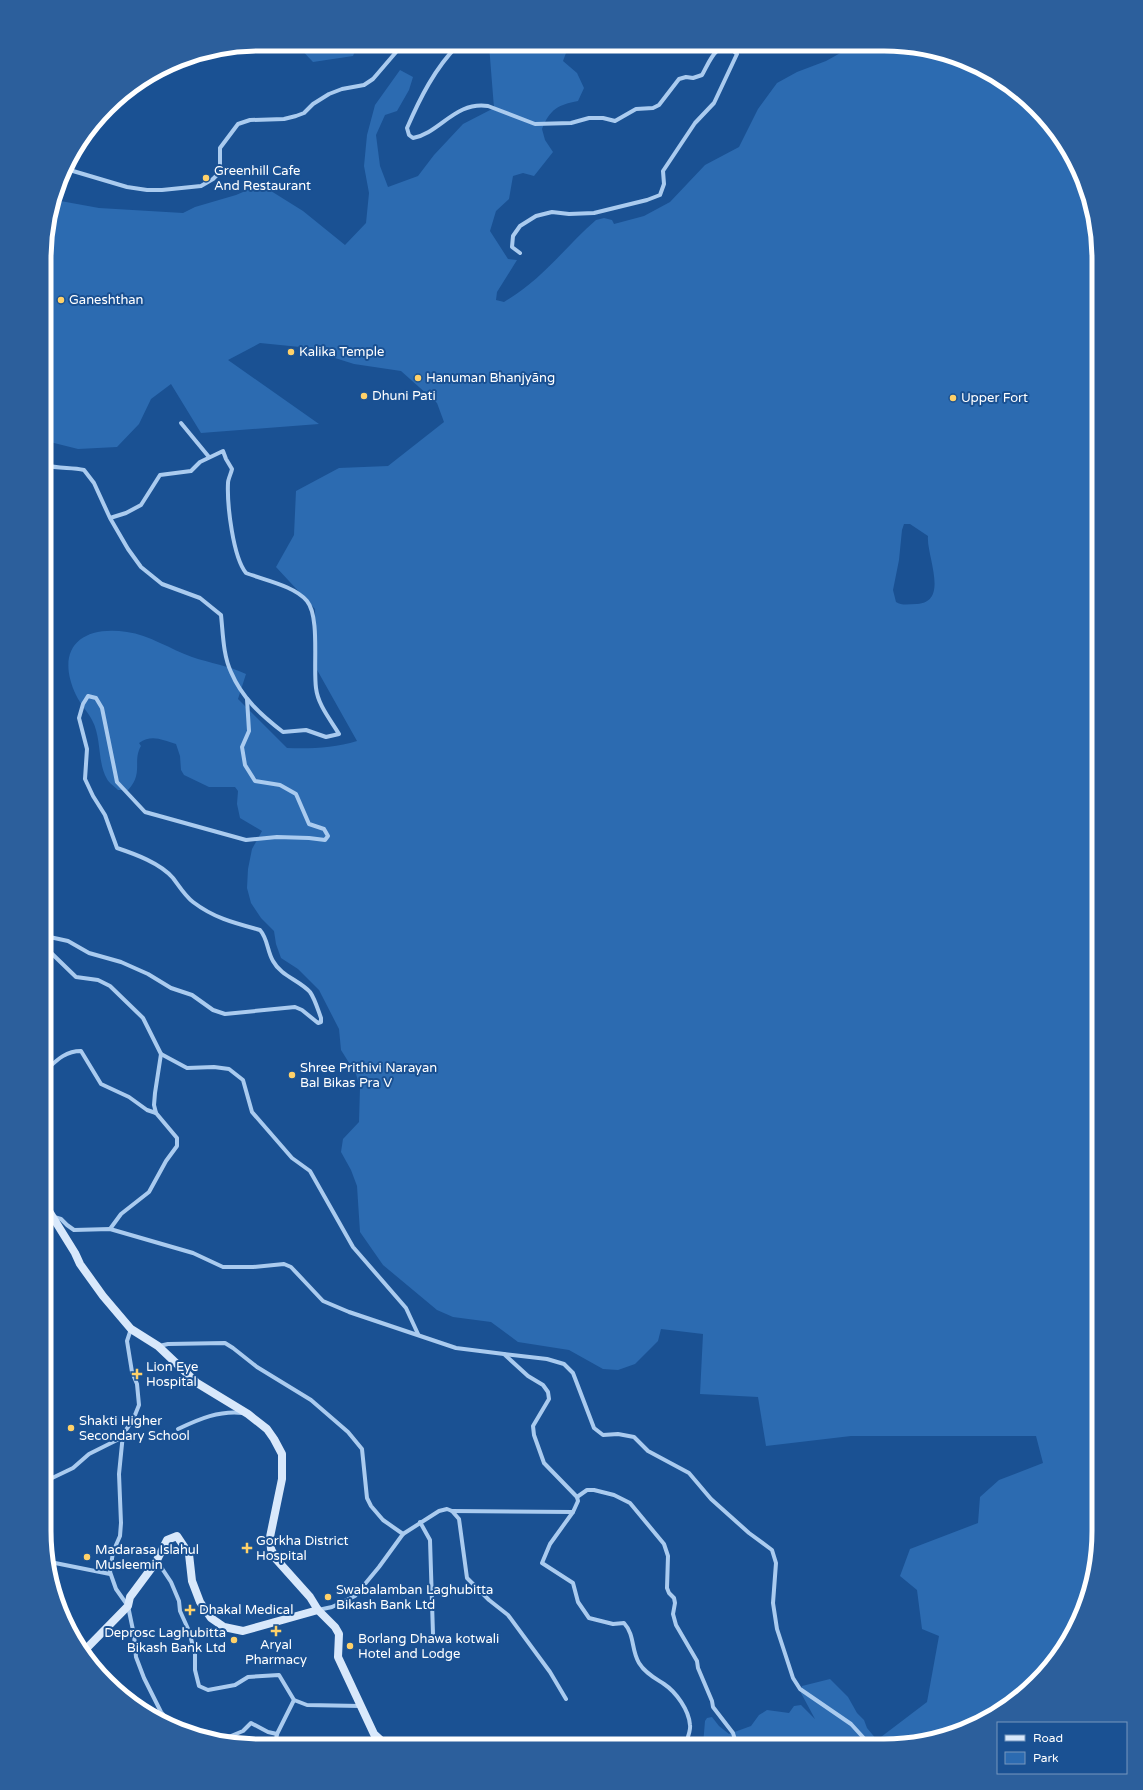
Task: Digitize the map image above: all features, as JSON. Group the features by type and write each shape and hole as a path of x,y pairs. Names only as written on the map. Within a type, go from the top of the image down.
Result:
{"street":[{"path":"71,171 127,187 147,190 200,186 213,179 219,173 220,148 238,124 250,120 284,120 304,112 313,104 329,94 342,89 364,85 373,79 397,51"},
{"path":"452,51 426,88 407,128 409,135 413,138 420,137 449,117 468,108 481,105 488,106 535,124 555,124 589,118 603,118 615,121 636,109 653,108 659,105 678,79 686,77 693,78 702,75 716,51"},
{"path":"520,253 512,247 513,236 520,226 536,216 552,212 569,214 594,213 647,200 660,195 664,184 663,171 695,123 714,103 738,55 735,51"},
{"path":"181,423 210,457"},
{"path":"51,467 58,469 84,470 94,483 110,518 128,549 142,567 162,584 200,598 221,615 230,672 247,699 260,715 283,732 306,730 326,737 339,734 321,705 316,689 314,615 307,601 294,591 246,573 242,567 233,534 227,482 232,469 223,451 200,462 191,471 160,475 141,505 126,513 110,518"},
{"path":"51,938 68,942 89,953 128,965 148,974 171,988 192,995 213,1010 225,1014 295,1007 302,1010 318,1023 321,1022 321,1018 311,993 296,980 281,972 272,961 264,934 260,930 219,918 191,901 172,877 149,861 117,848 105,815 93,796 85,779 87,749 79,718 83,704 88,696 96,698 102,708 116,782 146,812 246,840 309,838 325,840 328,836 324,829 309,824 296,794 280,785 255,781 245,765 242,747 249,731 247,699"},
{"path":"51,952 76,977 98,980 110,986 143,1018 161,1054 186,1068 214,1067 229,1070 243,1080 252,1112 292,1158 310,1171 353,1247 406,1308 418,1334"},
{"path":"51,1065 61,1056 72,1051 81,1051 101,1084 129,1097 147,1110 156,1113 172,1130 177,1138 177,1146 166,1161 148,1192 121,1214 110,1229"},
{"path":"156,1113 154,1105 155,1093 161,1054"},
{"path":"51,1213 76,1253 80,1264 103,1296 131,1329 158,1346 197,1383 248,1414 267,1429 282,1454 282,1479 270,1537 271,1549 276,1559 310,1597 318,1610 335,1627 339,1634 338,1657 374,1734 379,1739"},
{"path":"54,1217 61,1219 67,1226 74,1230 110,1229 193,1253 223,1267 253,1267 284,1264 291,1267 323,1301 384,1324 418,1334 456,1348 547,1359 564,1364 572,1373 594,1428 603,1435 618,1434 634,1437 648,1451 689,1473 711,1499 749,1533 772,1550 776,1563 773,1603 777,1629 793,1678 800,1689 851,1724 865,1739"},
{"path":"51,1479 73,1468 89,1454 121,1438 133,1420 139,1405 137,1384 132,1372 128,1341 131,1329"},
{"path":"158,1346 168,1344 225,1343 234,1348 257,1367 311,1400 348,1432 362,1450 367,1498 371,1506 383,1520 403,1534"},
{"path":"504,1354 528,1376 543,1385 548,1392 549,1399 533,1426 534,1435 544,1463 578,1496 578,1501 573,1512 550,1544 542,1563 573,1583 578,1602 588,1618 613,1624 624,1623 629,1628 633,1640 634,1652 639,1664 651,1677 666,1685 679,1699 689,1717 690,1726 687,1739"},
{"path":"178,1430 199,1419 230,1412 248,1414"},
{"path":"123,1434 119,1474 121,1512 120,1536 113,1552 110,1574 116,1589 128,1606 134,1635 136,1657 144,1678 165,1717"},
{"path":"578,1496 587,1490 604,1491 630,1503 664,1544 668,1556 667,1588 669,1593 674,1598 675,1603 673,1614 676,1625 697,1662 698,1668 712,1700 713,1707 733,1733 735,1739"},
{"path":"87,1648 128,1606 130,1597 157,1561 167,1540 177,1536 189,1554 192,1581 200,1602 211,1618 224,1627 243,1631 332,1607 355,1596 379,1567 403,1534 439,1511 447,1509 452,1511 573,1512"},
{"path":"452,1511 459,1519 467,1578 489,1600 508,1615 550,1672 566,1699"},
{"path":"420,1522 430,1540 433,1634"},
{"path":"157,1561 170,1582 179,1601 180,1611 189,1631 195,1654 195,1670 199,1686 208,1690 235,1685 248,1677 279,1675 294,1700 307,1705 361,1706"},
{"path":"54,1563 110,1574"},
{"path":"276,1739 294,1700"},
{"path":"230,1737 243,1732 251,1723 268,1732 277,1734"}],"green space":[{"path":"303,51 355,51 353,56 313,62"},
{"path":"489,51 567,51 563,61 577,73 584,88 578,101 560,106 548,117 542,129 545,140 553,152 534,176 523,173 513,176 509,199 496,211 490,231 508,259 517,260 497,292 496,300 504,302 530,284 596,220 604,218 612,220 614,224 644,216 670,202 705,165 739,147 758,109 777,83 797,72 826,61 844,51 897,51 938,58 976,72 999,86 1011,94 1031,112 1049,132 1071,167 1085,205 1092,246 1092,1544 1088,1571 1081,1598 1071,1623 1049,1658 1031,1678 1011,1696 999,1704 976,1718 938,1732 897,1739 878,1739 927,1702 939,1636 922,1629 917,1590 900,1576 910,1549 978,1523 980,1497 999,1480 1043,1463 1036,1436 851,1436 766,1446 758,1397 700,1394 703,1334 661,1329 658,1341 635,1364 618,1370 603,1369 569,1350 518,1342 491,1322 453,1317 437,1310 383,1265 360,1232 357,1186 351,1170 341,1152 343,1139 359,1122 360,1088 356,1074 341,1050 339,1029 319,990 298,969 281,958 276,944 274,931 261,918 251,903 247,888 248,869 252,849 262,831 240,818 237,804 238,791 235,787 209,787 184,775 181,770 180,756 176,744 162,740 153,738 139,743 141,746 137,757 136,778 128,790 118,790 110,783 104,772 95,727 76,695 70,679 68,665 70,653 76,644 84,637 110,631 127,632 151,639 192,657 246,674 238,699 287,748 322,748 357,741 316,668 315,609 276,567 294,535 296,491 339,468 388,466 444,422 437,403 401,371 354,364 300,347 260,343 228,360 319,424 201,433 171,384 151,399 139,424 117,447 78,449 51,442 51,246 59,201 99,208 183,213 195,207 236,195 257,186 263,186 303,211 345,245 366,223 369,193 364,166 367,135 375,105 400,70 413,77 409,90 397,111 385,115 376,135 380,166 388,187 418,176 434,155 463,124 494,108","holes":["904,524 910,524 928,536 934,576 932,595 927,601 917,604 898,603 896,602 893,590"]},
{"path":"830,1679 848,1697 857,1713 864,1720 867,1728 876,1739 704,1739 705,1721 707,1718 712,1717 719,1726 729,1734 751,1726 759,1715 767,1710 789,1713 794,1706 801,1705 815,1719 801,1693 802,1686"},
{"path":"256,1737 263,1739 243,1739"}],"place":[{"name":"Greenhill Cafe And Restaurant","path":"206,178"},
{"name":"Ganeshthan","path":"61,300"},
{"name":"Kalika Temple","path":"291,352"},
{"name":"Hanuman Bhanjyāng","path":"418,378"},
{"name":"Dhuni Pati","path":"364,396"},
{"name":"Upper Fort","path":"953,398"},
{"name":"Shree Prithivi Narayan Bal Bikas Pra V","path":"292,1075"},
{"name":"Lion Eye Hospital","path":"137,1374"},
{"name":"Shakti Higher Secondary School","path":"71,1428"},
{"name":"Gorkha District Hospital","path":"247,1548"},
{"name":"Madarasa Islahul Musleemin","path":"87,1557"},
{"name":"Swabalamban Laghubitta Bikash Bank Ltd","path":"328,1597"},
{"name":"Dhakal Medical","path":"190,1610"},
{"name":"Aryal Pharmacy","path":"276,1631"},
{"name":"Deprosc Laghubitta Bikash Bank Ltd","path":"234,1640"},
{"name":"Borlang Dhawa kotwali Hotel and Lodge","path":"350,1646"}]}
